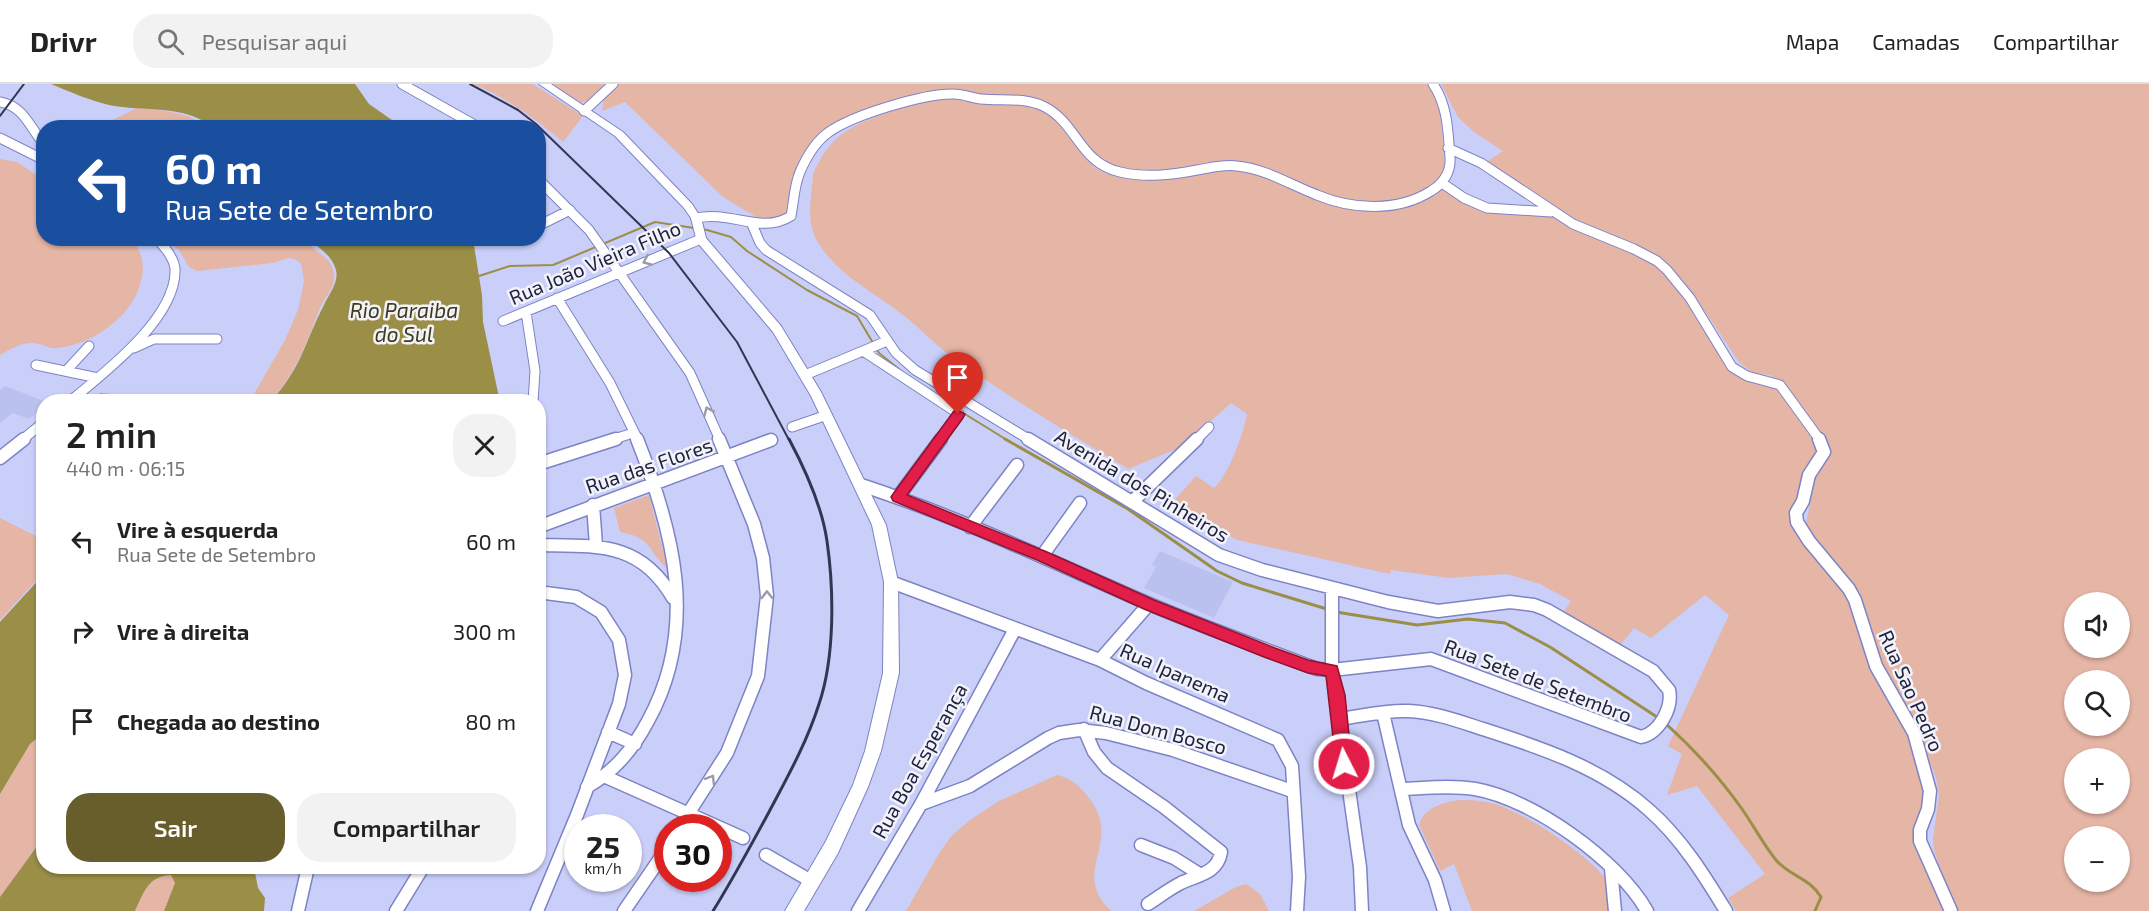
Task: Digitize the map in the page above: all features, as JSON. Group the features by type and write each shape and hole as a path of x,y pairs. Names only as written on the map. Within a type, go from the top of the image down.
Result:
{"street":[{"path":"402,84 465,120"},
{"path":"544,84 607,125 632,146 675,190 697,220 701,238 777,329 827,415 879,525 891,582 893,616 891,672 879,731 866,771 832,848 794,911"},
{"path":"584,111 613,84"},
{"path":"697,220 720,215 751,222 776,222 790,217 795,186 801,170 829,132 895,107 954,94 980,99 1028,101 1042,105 1065,121 1092,159 1101,166 1118,172 1156,176 1224,165 1247,167 1272,174 1332,201 1360,205 1393,205 1412,201 1442,183 1450,168 1445,107 1433,84"},
{"path":"1,101 16,106 24,112 36,131"},
{"path":"0,138 36,156"},
{"path":"1448,148 1485,166 1555,213"},
{"path":"1442,183 1464,198 1487,208 1555,213"},
{"path":"546,187 595,238 695,382 752,516 763,558 767,596 758,676 735,735 688,813"},
{"path":"546,222 570,210"},
{"name":"Rua Sao Pedro","path":"1555,213 1583,229 1623,242 1650,256 1683,290 1709,326 1733,368 1746,376 1772,380 1784,389 1823,448 1822,458 1809,475 1803,501 1796,513 1797,522 1809,541 1834,567 1856,600 1876,666 1908,719 1914,734 1930,791 1929,809 1920,830 1920,841 1951,911"},
{"name":"Avenida dos Pinheiros","path":"751,222 760,243 766,250 870,315 884,343 915,370 1219,555 1262,570 1332,588 1388,602 1438,611 1509,602 1534,605 1646,666 1664,681 1670,692 1671,700 1666,714 1658,725"},
{"name":"Rua João Vieira Filho","path":"503,321 701,238"},
{"path":"122,357 148,328 173,285 175,272 173,261 164,246"},
{"path":"557,298 618,398 653,483 665,527 677,609 677,633 655,710 635,744 606,777 587,787"},
{"path":"526,312 535,371 534,394"},
{"path":"79,394 133,348 154,339 217,339"},
{"path":"805,375 884,343"},
{"path":"66,371 89,346"},
{"path":"867,350 958,414 898,497"},
{"path":"36,365 98,378"},
{"path":"792,427 827,415"},
{"path":"1132,502 1209,427"},
{"path":"0,458 36,429"},
{"path":"546,461 633,433"},
{"name":"Rua das Flores","path":"546,524 771,440"},
{"path":"970,527 1017,465"},
{"name":"Rua Sete de Setembro","path":"861,486 898,497 1042,556 1149,604 1294,662 1323,671 1431,659 1479,674 1636,737 1650,735 1658,725"},
{"path":"1042,556 1080,503"},
{"path":"593,505 596,545"},
{"path":"546,545 596,545 631,555 648,565 665,583 677,609"},
{"name":"Rua Ipanema","path":"891,582 1100,660 1146,683 1278,740 1291,760 1299,877 1297,911"},
{"path":"1332,588 1330,621 1332,670 1360,867 1362,911"},
{"path":"537,911 587,787 624,684 624,662 620,640 601,612 585,601 566,595 546,593"},
{"path":"1100,660 1149,604"},
{"name":"Rua Boa Esperança","path":"858,911 921,804 1015,629"},
{"path":"1340,719 1407,711 1446,718 1520,741 1596,773 1642,804 1655,816 1696,865 1726,911"},
{"path":"1383,713 1411,833 1435,880 1444,911"},
{"name":"Rua Dom Bosco","path":"921,804 955,793 977,782 1039,742 1073,728 1176,752 1292,791"},
{"path":"1084,729 1094,752 1107,768 1164,807 1219,850 1221,855 1217,864 1202,875 1182,882 1148,904"},
{"path":"608,732 635,744"},
{"path":"606,777 743,838"},
{"path":"1402,789 1466,788 1504,797 1552,820 1635,891 1647,911"},
{"path":"1141,845 1174,858 1202,875"},
{"path":"766,855 811,881"},
{"path":"624,911 654,867"},
{"path":"1611,869 1615,911"},
{"path":"298,911 306,874"},
{"path":"396,911 419,874"}],"shaded area":[{"path":"473,84 533,84 583,116 563,142 546,128 546,120 535,120 497,95"},
{"path":"553,84 608,84 591,99 581,103"},
{"path":"619,84 1428,84 1439,99 1445,166 1442,176 1434,185 1412,197 1383,203 1348,202 1248,164 1156,174 1103,164 1044,104 933,94 818,136 807,148 797,165 786,217 761,220 723,197 625,102 602,111 604,98"},
{"path":"1441,84 2149,84 2149,911 1958,911 1946,887 1934,850 1933,839 1939,795 1936,778 1918,727 1884,671 1871,636 1806,523 1816,477 1827,455 1802,408 1787,387 1770,375 1753,373 1739,362 1704,310 1674,273 1557,210 1485,163 1503,151 1475,133 1458,117"},
{"path":"946,97 1035,106 1059,121 1077,148 1094,167 1104,173 1127,179 1160,180 1231,169 1262,174 1318,199 1407,206 1424,200 1443,187 1492,213 1552,216 1649,258 1685,296 1728,366 1775,384 1820,444 1795,511 1840,577 1905,721 1925,794 1915,831 1945,911 1736,911 1728,898 1765,874 1697,786 1667,795 1682,754 1668,746 1729,615 1705,595 1651,638 1634,628 1619,647 1563,613 1571,601 1540,584 1507,574 1449,578 1391,570 1390,574 1237,540 1171,504 1196,476 1214,488 1220,482 1239,443 1247,414 1231,403 1184,446 1128,469 973,371 944,351 906,317 852,279 823,250 812,230 811,198 813,174 817,166 833,142 856,126 886,113"},
{"path":"137,108 165,111 196,120 112,120"},
{"path":"0,159 17,162 36,174 36,246 136,246 142,258 143,269 137,294 130,306 109,327 97,335 70,346 56,348 34,343 24,344 0,355"},
{"path":"174,246 311,246 329,262 334,274 332,287 320,308 293,370 276,394 254,394 285,340 298,310 304,281 301,264 289,258 272,263 197,271 189,267"},
{"path":"5,386 36,398 36,413 29,419 13,413 0,423 0,390"},
{"path":"649,495 667,566 665,567 643,541 620,532 614,508"},
{"path":"0,518 36,536 36,581 0,620"},
{"path":"1160,551 1233,582 1214,618 1144,588 1156,567 1152,565"},
{"path":"36,739 36,848 0,897 0,794 30,744"},
{"path":"1057,775 1078,786 1096,810 1101,826 1101,841 1095,868 1095,882 1099,896 1111,911 906,911 952,835 999,801"},
{"path":"1460,800 1491,803 1513,811 1542,827 1586,858 1605,878 1609,911 1472,911 1454,864 1440,871 1419,825 1425,814 1435,806"},
{"path":"163,875 172,875 175,883 164,911 135,911 142,894 152,881"},
{"path":"1246,884 1260,894 1269,911 1194,911 1236,887"}],"water":[{"path":"51,84 355,84 369,104 392,120 201,120 176,112 109,105"},
{"name":"Rio Paraiba do Sul","path":"318,246 474,246 482,295 483,322 498,394 277,394 302,355 333,288 337,275 336,270 332,260"},
{"path":"36,583 36,739 30,744 0,794 0,622"},
{"path":"36,848 36,874 255,874 258,888 265,898 264,911 164,911 175,883 171,875 157,878 148,886 135,911 0,911 0,897"}],"waterway":[{"path":"479,276 510,266 553,265 655,222 707,230 731,237 747,251 807,290 857,316 879,353 905,374"},
{"path":"960,411 1007,440"},
{"path":"1005,439 1128,509 1217,571 1242,583 1330,610"},
{"path":"1336,612 1417,625 1468,619 1505,623 1550,647 1660,719"},
{"path":"1665,723 1725,786 1776,860 1811,885 1821,897 1815,911"}],"railway":[{"path":"0,116 24,84"},
{"path":"470,84 518,110 531,120"},
{"path":"546,134 669,253 737,342 789,440"},
{"path":"713,911 769,812 803,745 819,704 828,666 832,602 825,528 812,488 789,439"}],"route":[{"path":"958,414 898,497 1042,556 1149,604 1308,667 1323,671 1332,670 1344,764"}]}
